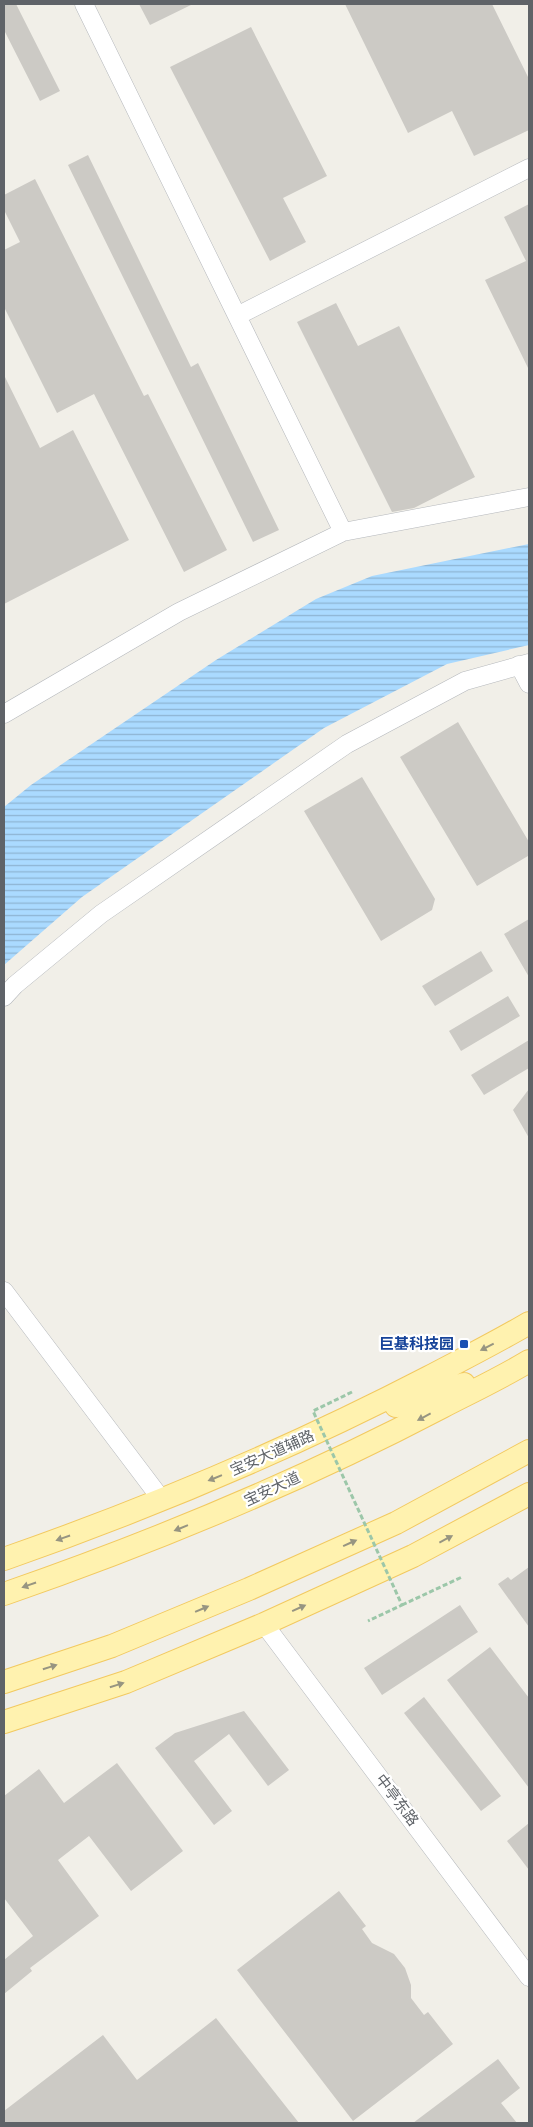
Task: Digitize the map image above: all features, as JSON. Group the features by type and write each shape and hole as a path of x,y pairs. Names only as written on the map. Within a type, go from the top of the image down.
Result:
{"main road":[{"name":"宝安大道辅路","path":"4,1558 89,1529 224,1475 372,1407 529,1323"},
{"path":"328,1427 526,1364"},
{"name":"宝安大道","path":"4,1594 100,1560 237,1505 378,1441 526,1364"},
{"path":"4,1682 112,1646 249,1589 396,1523 529,1451"},
{"path":"472,1482 529,1463"},
{"path":"4,1722 126,1682 264,1624 413,1556 529,1494"},
{"path":"4,1709 61,1703"}],"street":[{"path":"84,4 343,532"},
{"path":"237,316 529,168"},
{"path":"4,714 179,612 343,532 529,497"},
{"path":"4,997 15,984 101,914 347,744 465,681 524,664 529,684"},
{"path":"4,1291 162,1500"},
{"name":"中亭东路","path":"264,1624 529,1977"}],"path":[{"path":"352,1392 313,1411 402,1605"},
{"path":"368,1622 462,1577"}],"water":[{"path":"529,544 529,645 447,664 324,728 82,897 4,965 4,807 31,785 216,660 316,599 372,576"}],"building":[{"path":"4,4 16,4 60,91 40,101 4,30"},
{"path":"139,4 193,4 150,25"},
{"path":"345,4 492,4 529,79 529,130 474,156 452,111 408,133"},
{"path":"251,27 327,176 283,198 306,242 270,261 170,67"},
{"path":"88,155 191,367 198,363 279,530 253,542 68,165"},
{"path":"35,179 144,396 148,394 227,550 184,572 94,394 57,413 4,307 4,250 20,242 4,210 4,195"},
{"path":"529,204 529,370 485,280 526,261 504,217"},
{"path":"336,303 358,346 399,326 475,477 414,508 392,512 297,322"},
{"path":"4,375 40,448 73,430 129,540 4,604"},
{"path":"458,722 529,842 528,856 477,886 400,757"},
{"path":"362,777 435,899 432,910 381,941 304,811"},
{"path":"529,919 529,977 504,934"},
{"path":"481,951 493,971 435,1006 422,986"},
{"path":"508,996 520,1016 461,1051 449,1031"},
{"path":"529,1040 529,1068 484,1095 471,1075"},
{"path":"529,1089 529,1138 513,1110"},
{"path":"529,1567 529,1627 498,1584 508,1577 511,1580"},
{"path":"460,1605 478,1632 382,1695 364,1668"},
{"path":"490,1647 529,1698 529,1788 447,1680"},
{"path":"424,1697 501,1796 481,1811 404,1713"},
{"path":"244,1711 289,1770 268,1786 229,1734 194,1761 232,1811 214,1825 155,1748 175,1733"},
{"path":"117,1763 183,1851 131,1891 89,1836 58,1860 99,1916 30,1968 32,1971 4,1994 4,1960 33,1936 4,1898 4,1796 39,1769 64,1803"},
{"path":"529,1823 529,1870 507,1841"},
{"path":"339,1891 366,1926 362,1929 372,1943 394,1954 405,1968 411,1985 411,1998 424,2015 428,2012 453,2044 353,2121 237,1970"},
{"path":"216,2018 299,2123 4,2123 4,2111 103,2035 137,2080"},
{"path":"498,2059 520,2088 501,2103 517,2123 413,2123"}],"place":[{"name":"巨基科技园","path":"464,1344"}]}
